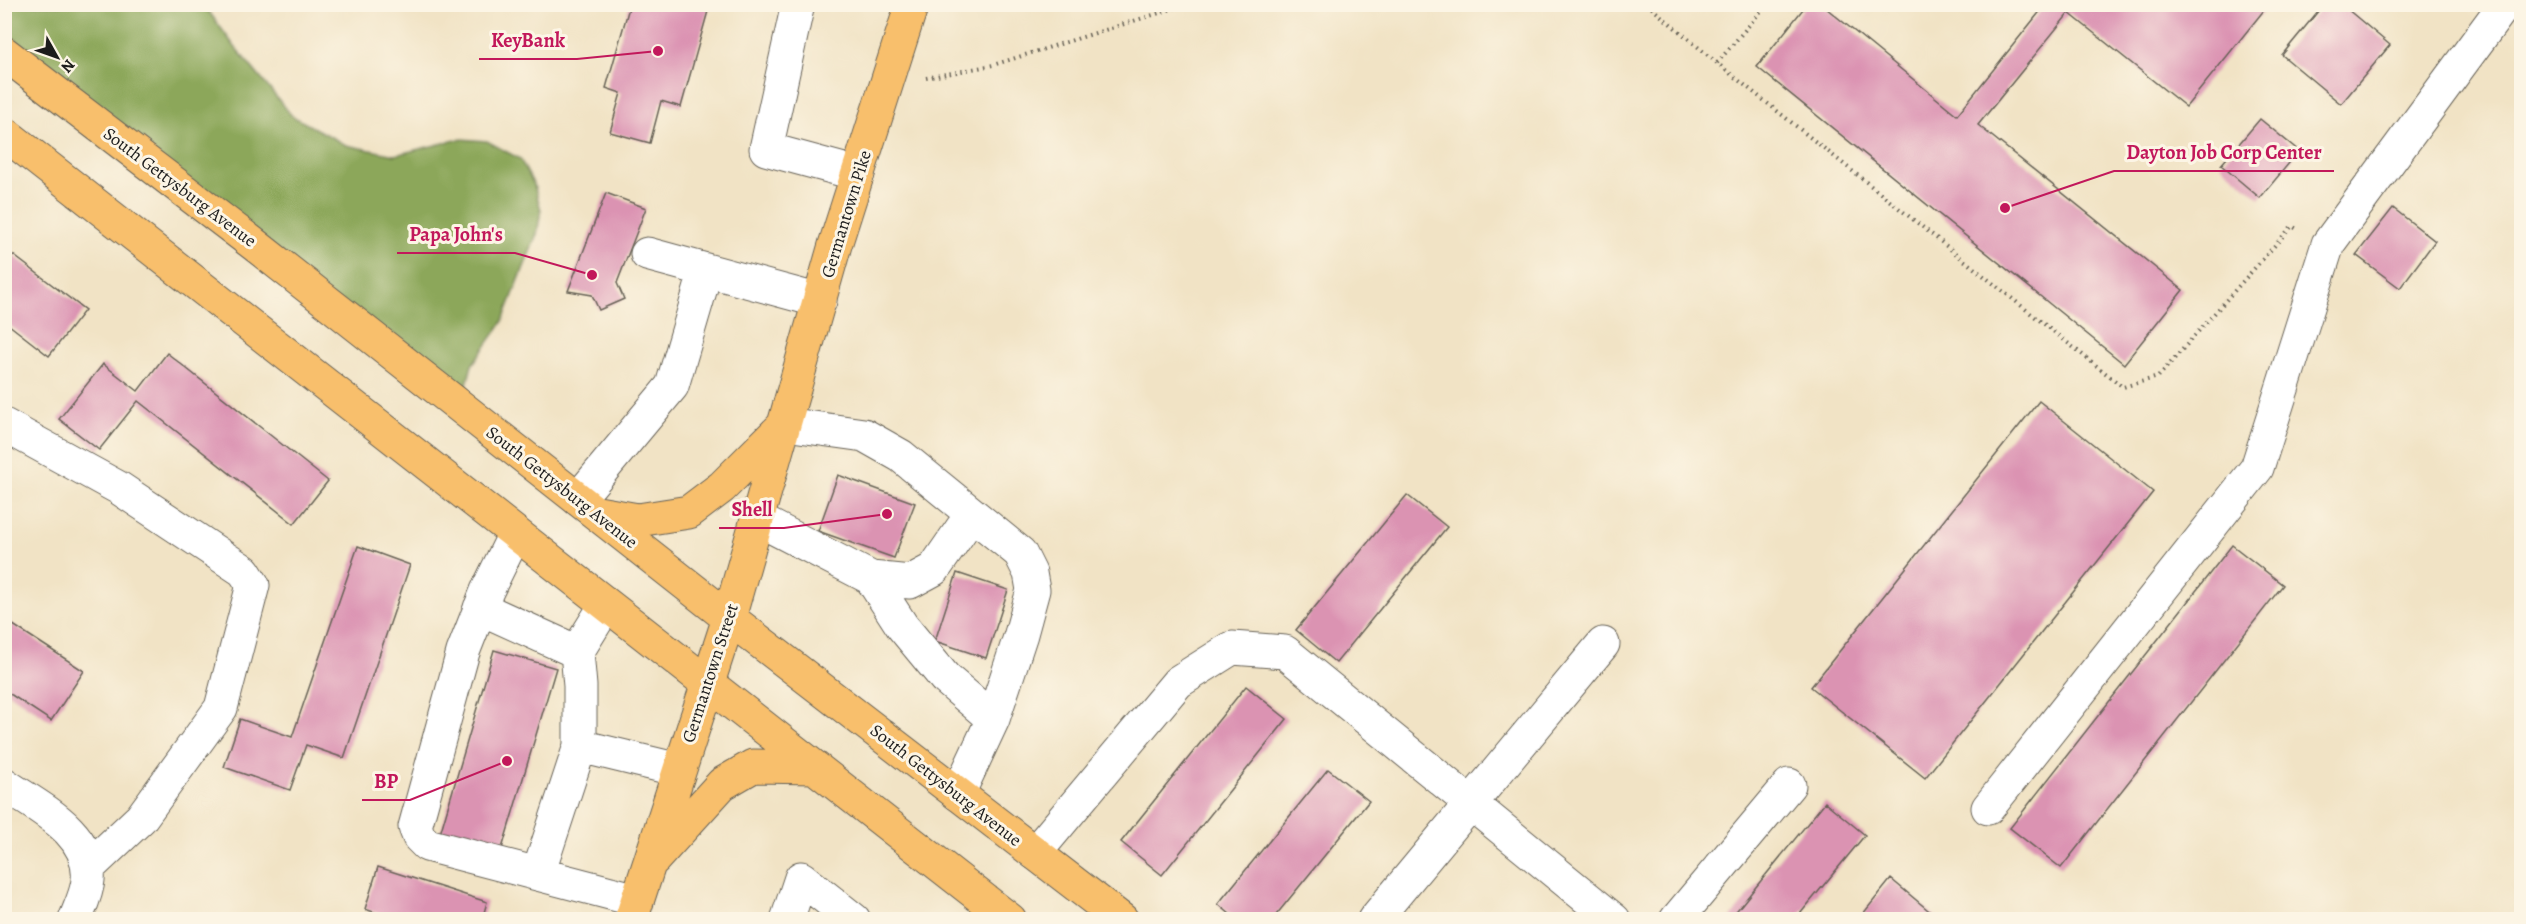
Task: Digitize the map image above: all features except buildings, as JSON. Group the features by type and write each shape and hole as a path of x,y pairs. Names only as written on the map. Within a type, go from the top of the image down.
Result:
{"main road":[{"name":"Germantown Pike","path":"785,424 858,174 912,4"},
{"name":"South Gettysburg Avenue","path":"4,53 246,238 729,618 1122,920"},
{"path":"4,134 1010,920"},
{"path":"586,506 639,520 689,512 722,487 785,424"},
{"name":"Germantown Street","path":"634,910 729,618 785,424"},
{"path":"647,867 722,784 753,766 814,767"}],"street":[{"path":"798,4 766,149 858,174"},
{"path":"1988,808 2257,468 2328,244 2505,4"},
{"path":"647,254 820,301"},
{"path":"586,506 672,386 706,270"},
{"path":"785,424 864,435 901,456 1020,553 1030,573 1033,590 1021,634 993,719 958,794"},
{"path":"4,425 119,488 244,571 253,585 220,708 141,818 88,868"},
{"path":"757,519 871,578 910,582 934,569 972,514"},
{"path":"515,534 480,608 463,652 415,827 419,837 428,845 538,874 634,910"},
{"path":"871,578 902,626 945,678 993,719"},
{"path":"538,874 580,746 580,686 577,652 606,604"},
{"path":"480,608 577,652"},
{"path":"1374,920 1603,644"},
{"path":"1035,853 1178,682 1232,648 1285,652 1614,920"},
{"path":"580,746 679,770"},
{"path":"4,784 69,830 85,854 88,882 75,920"},
{"path":"1676,920 1789,785"},
{"path":"787,920 801,878 854,920"}],"path":[{"path":"886,85 993,65 1188,4"},
{"path":"1647,4 1717,63 2124,387 2158,377 2292,226 2328,244"},
{"path":"1717,63 1767,4"}],"green space":[{"path":"4,5 204,5 235,47 292,116 346,145 395,155 460,139 487,141 520,159 534,185 541,210 537,234 502,323 472,365 461,407 5,52"}],"place":[{"name":"KeyBank","path":"658,51"},
{"name":"Dayton Job Corp Center","path":"2005,208"},
{"name":"Papa John's","path":"592,275"},
{"name":"Shell","path":"887,514"},
{"name":"BP","path":"507,761"}]}
